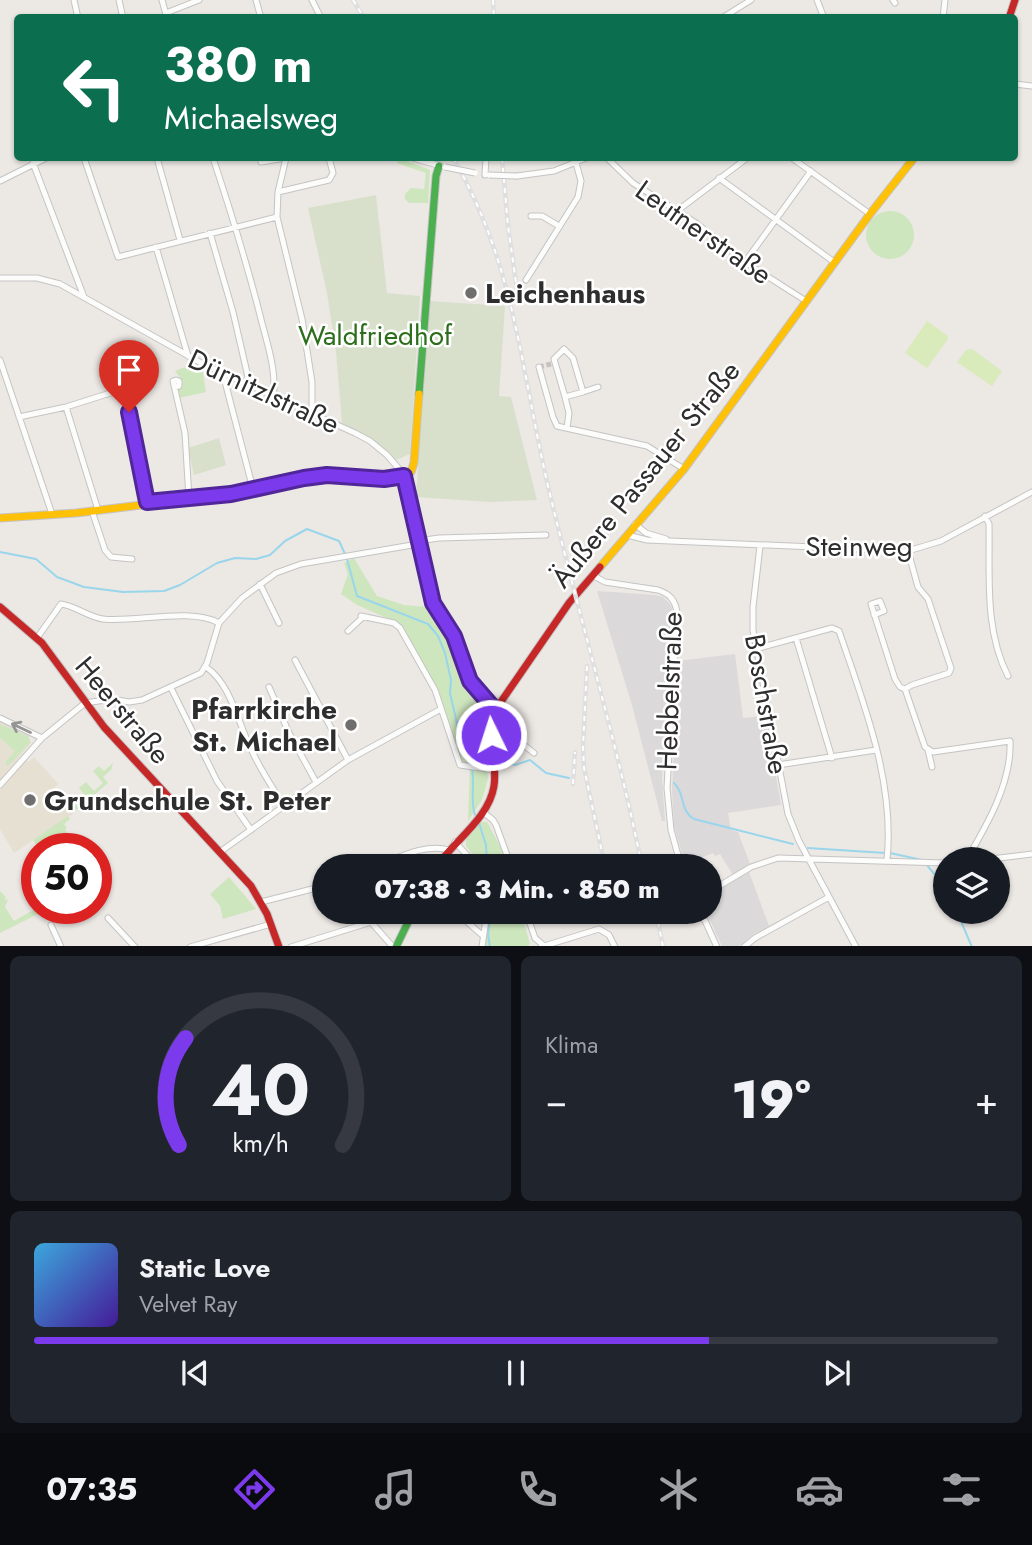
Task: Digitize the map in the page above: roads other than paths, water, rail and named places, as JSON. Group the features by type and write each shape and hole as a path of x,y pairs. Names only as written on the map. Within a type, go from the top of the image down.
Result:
{"street":[{"path":"169,14 200,0"},
{"path":"728,14 751,0"},
{"path":"0,181 38,161"},
{"path":"85,161 118,257 277,217"},
{"path":"158,161 180,240"},
{"path":"214,161 236,227 269,352 274,387 272,397"},
{"path":"261,162 267,161"},
{"path":"284,161 278,192 277,217 302,318 312,382 312,412"},
{"path":"278,192 329,180 333,173 330,161"},
{"path":"424,161 487,175 517,176 545,173 580,161"},
{"path":"486,161 487,175"},
{"name":"Leutnerstraße","path":"610,161 634,183 677,211 745,262 806,301"},
{"path":"677,211 743,161"},
{"path":"796,161 870,214"},
{"name":"Äußere Passauer Straße","path":"446,854 482,813 493,790 495,770 492,720 495,710 555,622 626,534 684,469 834,262 912,161"},
{"path":"33,163 84,297"},
{"path":"526,280 581,190 576,163"},
{"path":"0,517 95,511 253,489 327,475 384,479 404,476 411,472 414,463 428,273 442,166"},
{"path":"745,262 811,171"},
{"path":"719,178 834,262"},
{"path":"531,216 542,216 559,226"},
{"path":"210,233 236,325 248,377 246,385"},
{"path":"156,247 188,356"},
{"name":"Dürnitzlstraße","path":"0,278 47,279 84,297 223,374 312,412 370,441 387,455 404,476"},
{"path":"567,428 569,413 554,359 564,349 573,358 583,392"},
{"path":"0,360 52,514"},
{"path":"539,367 557,426 647,446 684,469"},
{"path":"223,374 253,489"},
{"path":"174,387 185,433 189,498"},
{"path":"565,397 598,387"},
{"path":"19,417 66,407 123,389 147,502"},
{"path":"66,407 105,550 111,557 132,559"},
{"path":"404,476 433,603 454,636 470,681 495,710"},
{"name":"Steinweg","path":"626,534 639,539 672,541 908,551 940,541 1032,492"},
{"path":"985,516 989,524 992,623 998,652 1008,676"},
{"name":"Steinweg","path":"635,524 646,533 672,541"},
{"path":"0,785 42,738 85,703 112,699 134,702 196,677 206,667 219,624 260,584 276,573 292,567 439,538 546,535"},
{"name":"Boschstraße","path":"761,545 753,607 755,649 789,814 808,858 855,946"},
{"path":"905,690 948,673 951,668 928,598 918,587 908,551"},
{"name":"Hebbelstraße","path":"592,575 605,582 658,590 666,593 676,603 667,788 671,830 678,854"},
{"path":"260,584 279,623"},
{"path":"37,638 61,604 104,619 167,617 209,619 219,624"},
{"name":"Heerstraße","path":"0,607 37,638 117,741 250,886 261,902 279,946"},
{"path":"874,615 895,678 905,690 932,767"},
{"path":"348,631 362,616 394,623 400,628 435,690 458,761 463,767 495,770"},
{"path":"755,649 832,628 839,631 865,707 889,807 888,855"},
{"path":"796,638 832,758"},
{"path":"295,660 348,760"},
{"path":"206,667 225,690 252,751 284,806"},
{"path":"269,687 285,725 316,782"},
{"path":"171,688 217,781 250,830"},
{"path":"220,852 348,760 441,709"},
{"path":"0,718 42,738"},
{"path":"492,720 534,753"},
{"path":"928,750 1010,741 1011,757 1004,782 973,847"},
{"path":"778,765 876,750"},
{"path":"482,813 496,825 507,854"},
{"path":"459,839 469,854"},
{"path":"410,854 424,849 449,850"},
{"path":"1010,857 1032,854"},
{"path":"722,885 765,861 888,855 921,863 933,863"},
{"path":"261,902 312,889"},
{"path":"745,946 829,897"},
{"path":"112,922 134,946"},
{"path":"294,946 371,922 393,946"},
{"path":"194,946 271,924"},
{"path":"395,946 406,924"},
{"path":"470,924 482,935"},
{"path":"482,946 484,924"},
{"path":"530,924 535,938 542,946 599,929 609,934 615,946"},
{"path":"706,924 717,946"},
{"path":"51,925 61,946"}],"waterway":[{"path":"0,552 36,559 57,577 84,587 123,592 164,591 180,585 217,563 235,558 256,559 270,555 285,541 307,529 339,541 345,554"},
{"path":"347,559 357,596 428,624 438,636 451,680 450,693 464,754 470,764"},
{"path":"462,739 473,749 488,755"},
{"path":"501,762 515,765 530,760 546,773 569,778"},
{"path":"472,769 475,815"},
{"path":"674,783 678,787 686,811 694,819 793,844"},
{"path":"479,823 486,854"},
{"path":"808,848 885,853"},
{"path":"890,853 922,860"},
{"path":"926,864 933,872"},
{"path":"489,924 490,946"},
{"path":"962,924 972,946"}],"tunnel":[{"path":"539,367 555,363"}],"railway":[{"path":"353,0 362,14"},
{"path":"493,0 494,14"},
{"path":"455,161 474,197 490,237 514,318 548,486 621,770 639,854"},
{"path":"502,161 517,290"},
{"path":"587,666 584,768 602,854"},
{"path":"573,784 575,752"},
{"path":"658,924 663,946"}],"place":[{"name":"Leichenhaus","path":"471,293"},
{"name":"Pfarrkirche St. Michael","path":"351,725"},
{"name":"Grundschule St. Peter","path":"30,800"}],"park label":[{"name":"Waldfriedhof","path":"375,335"}]}
